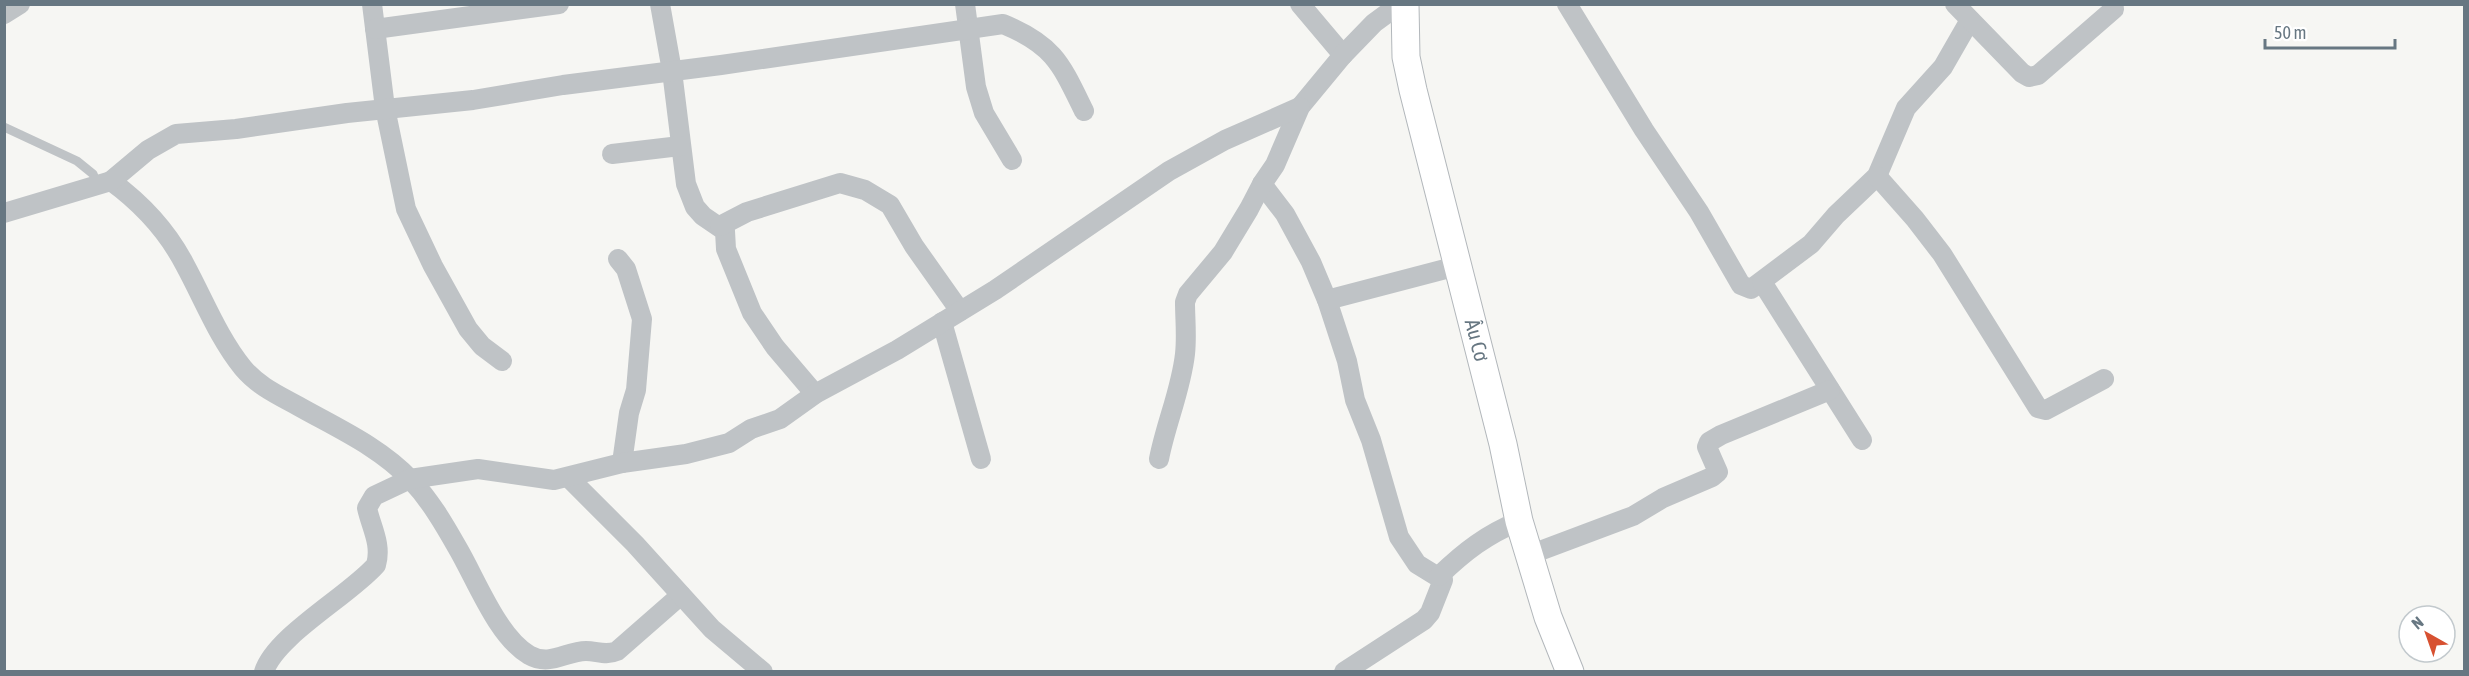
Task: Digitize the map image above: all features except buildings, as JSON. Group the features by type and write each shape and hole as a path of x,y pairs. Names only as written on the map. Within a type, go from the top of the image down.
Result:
{"main road":[{"name":"Âu Cơ","path":"1402,4 1406,57 1503,444 1519,521 1548,617 1570,672"}],"street":[{"path":"4,14 20,4"},
{"path":"372,4 385,108 402,194 413,225 468,329 482,346 502,361"},
{"path":"375,29 559,4"},
{"path":"660,4 672,71 686,184 692,202 702,216 725,231 726,249 752,313 775,347 815,394"},
{"path":"965,4 976,87 984,113 1012,160"},
{"path":"1300,4 1343,55"},
{"path":"1159,459 1165,430 1181,379 1185,354 1185,302 1188,294 1223,252 1275,165 1300,107 1343,55 1374,23 1402,4"},
{"path":"1567,4 1644,130 1699,212 1741,285 1751,289 1811,244 1836,214 1877,176 1906,108 1943,67 1970,20"},
{"path":"1955,4 2022,73 2030,76 2038,75 2114,9"},
{"path":"4,213 105,183 148,150 176,134 246,128 385,108 473,100 563,85 1003,24 1040,41 1063,68 1084,111"},
{"path":"264,672 276,653 297,632 376,565 378,551 367,510 374,496 410,479 478,468 554,480 622,463 678,456 723,446 751,429 780,419 815,394 897,350 1023,272 1168,171 1225,140 1300,107"},
{"path":"612,154 680,146"},
{"path":"1877,176 1942,254 2038,408 2046,410 2104,379"},
{"path":"105,183 145,210 169,240 185,265 216,328 247,372 268,389 358,439 394,464 410,479 438,515 510,639 530,656 545,660 558,659 585,651 612,653 617,651 681,595"},
{"path":"720,226 747,212 840,183 865,190 890,205 914,246 960,311"},
{"path":"1262,184 1285,214 1311,262 1327,300 1347,361 1355,400 1371,440 1399,537 1417,564 1439,576 1443,583 1427,616 1344,672"},
{"path":"618,259 626,268 642,319 636,390 629,413 622,463"},
{"path":"1327,300 1457,266"},
{"path":"1762,282 1862,440"},
{"path":"942,322 981,459"},
{"path":"1530,555 1633,516 1663,498 1712,477 1718,472 1718,468 1707,447 1709,442 1830,390"},
{"path":"569,478 635,544 712,629 763,672"},
{"path":"1439,576 1461,555 1491,533 1519,521"}],"lane":[{"path":"4,127 77,161 105,183"}]}
